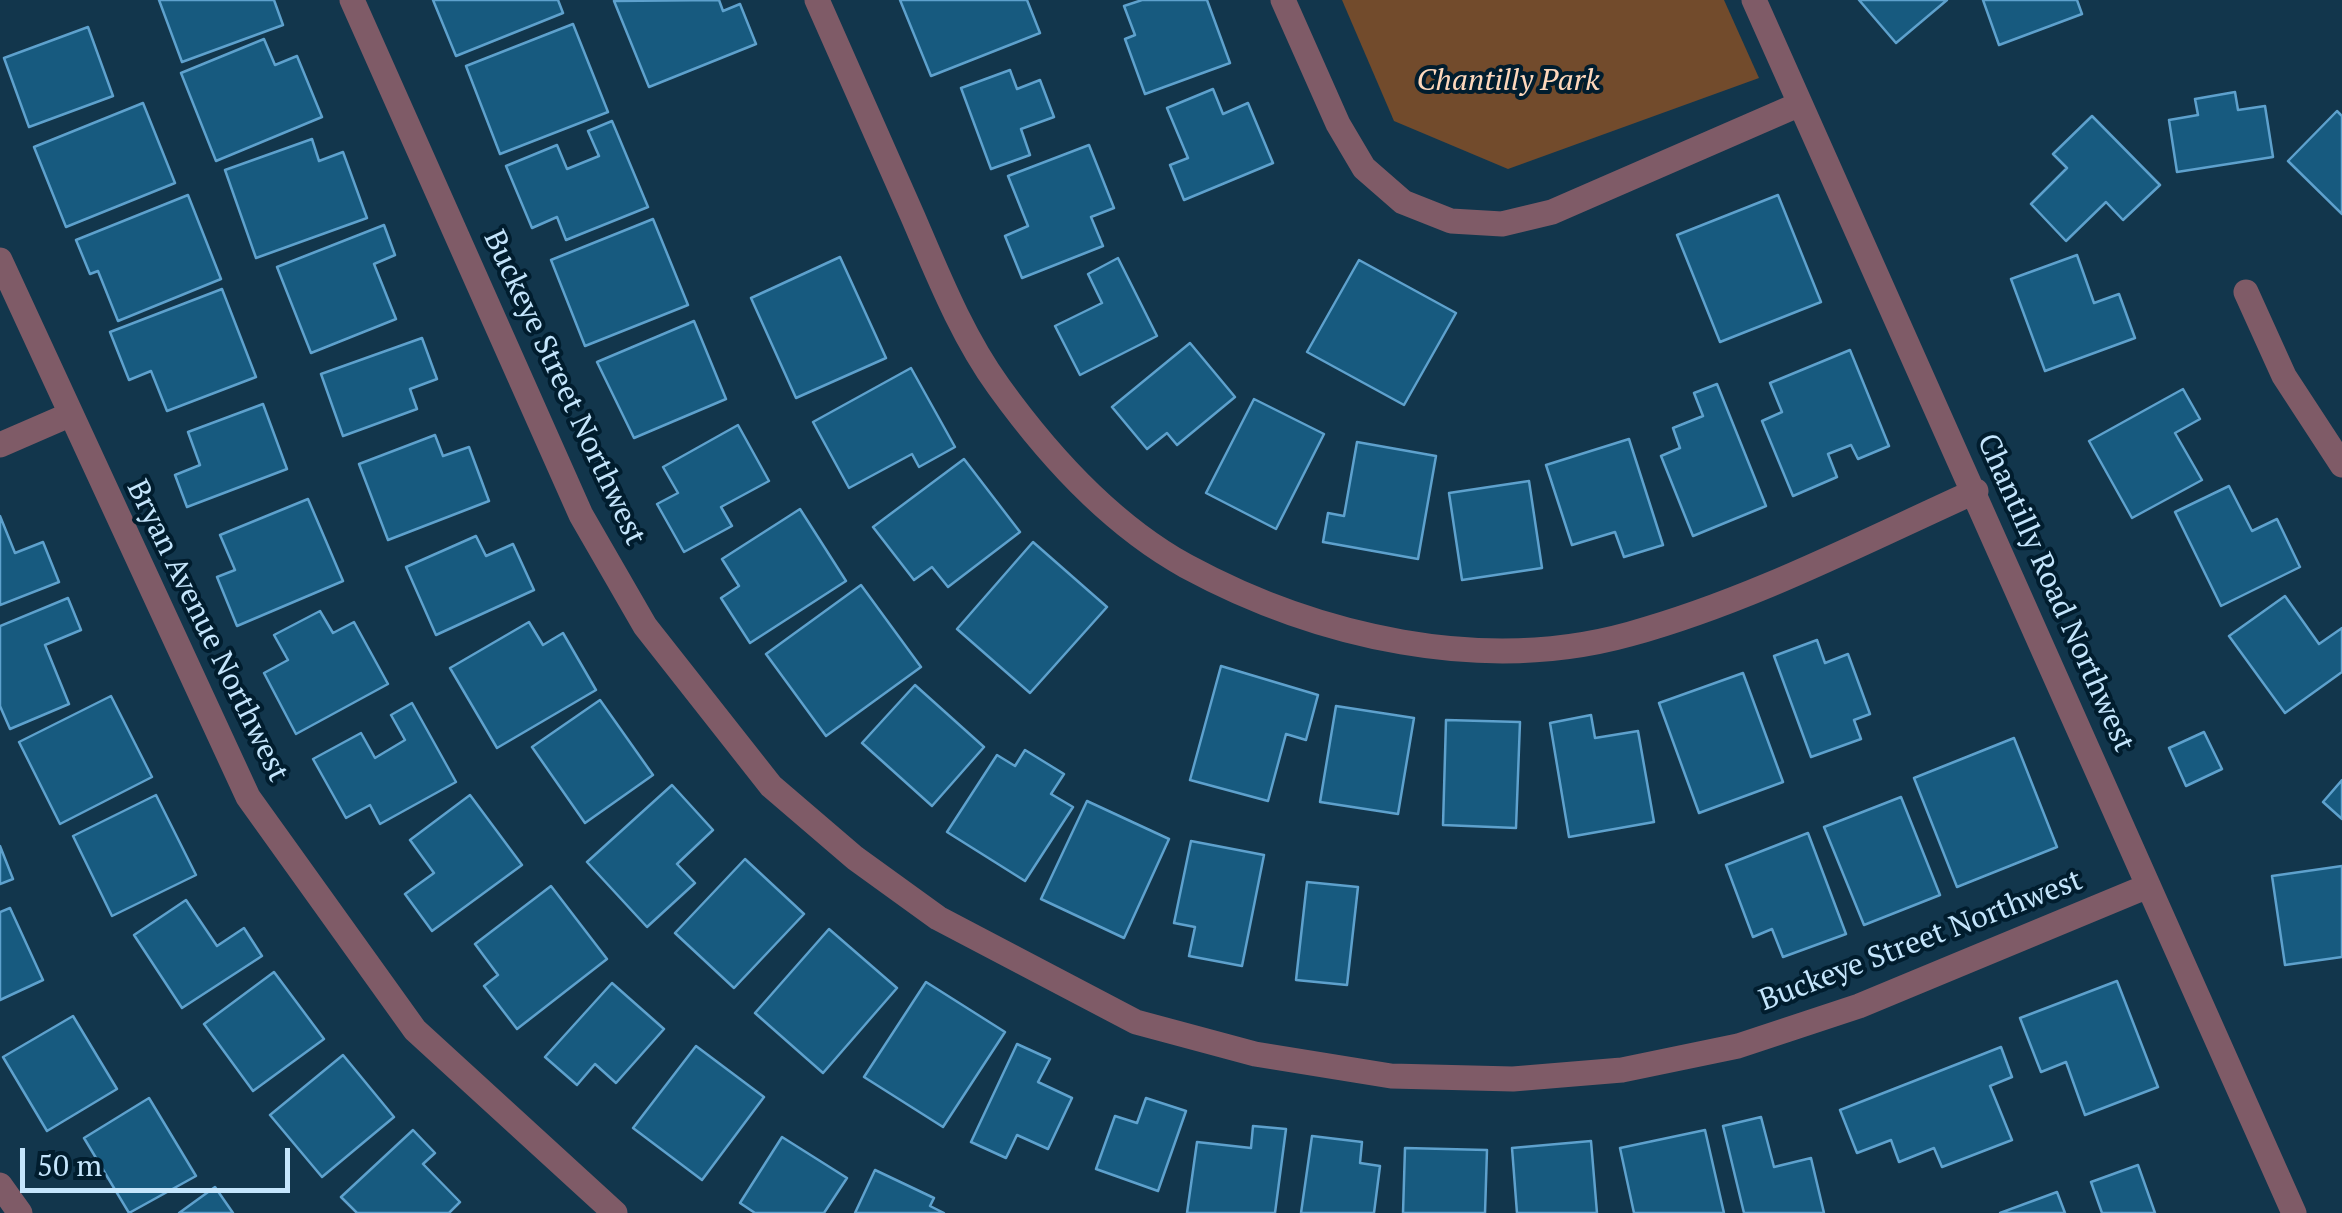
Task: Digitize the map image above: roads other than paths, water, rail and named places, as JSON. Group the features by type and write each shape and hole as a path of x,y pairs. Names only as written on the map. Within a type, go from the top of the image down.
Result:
{"street":[{"name":"Buckeye Street Northwest","path":"352,0 581,515 645,626 771,786 855,858 938,918 1136,1022 1256,1054 1392,1076 1513,1079 1622,1070 1738,1046 1859,1006 2148,886"},
{"path":"817,0 948,298 998,385 1055,458 1112,512 1184,564 1288,613 1412,645 1528,649 1626,635 1716,606 1976,492"},
{"path":"1283,0 1338,124 1364,168 1404,202 1451,221 1502,224 1552,212 1800,104"},
{"name":"Chantilly Road Northwest","path":"1754,0 2294,1213"},
{"name":"Bryan Avenue Northwest","path":"0,260 68,416 248,798 415,1030 614,1213"},
{"path":"2246,292 2284,376 2342,465"},
{"path":"0,445 68,416"},
{"path":"0,1186 20,1213"}],"park label":[{"name":"Chantilly Park","path":"1508,81"}]}
